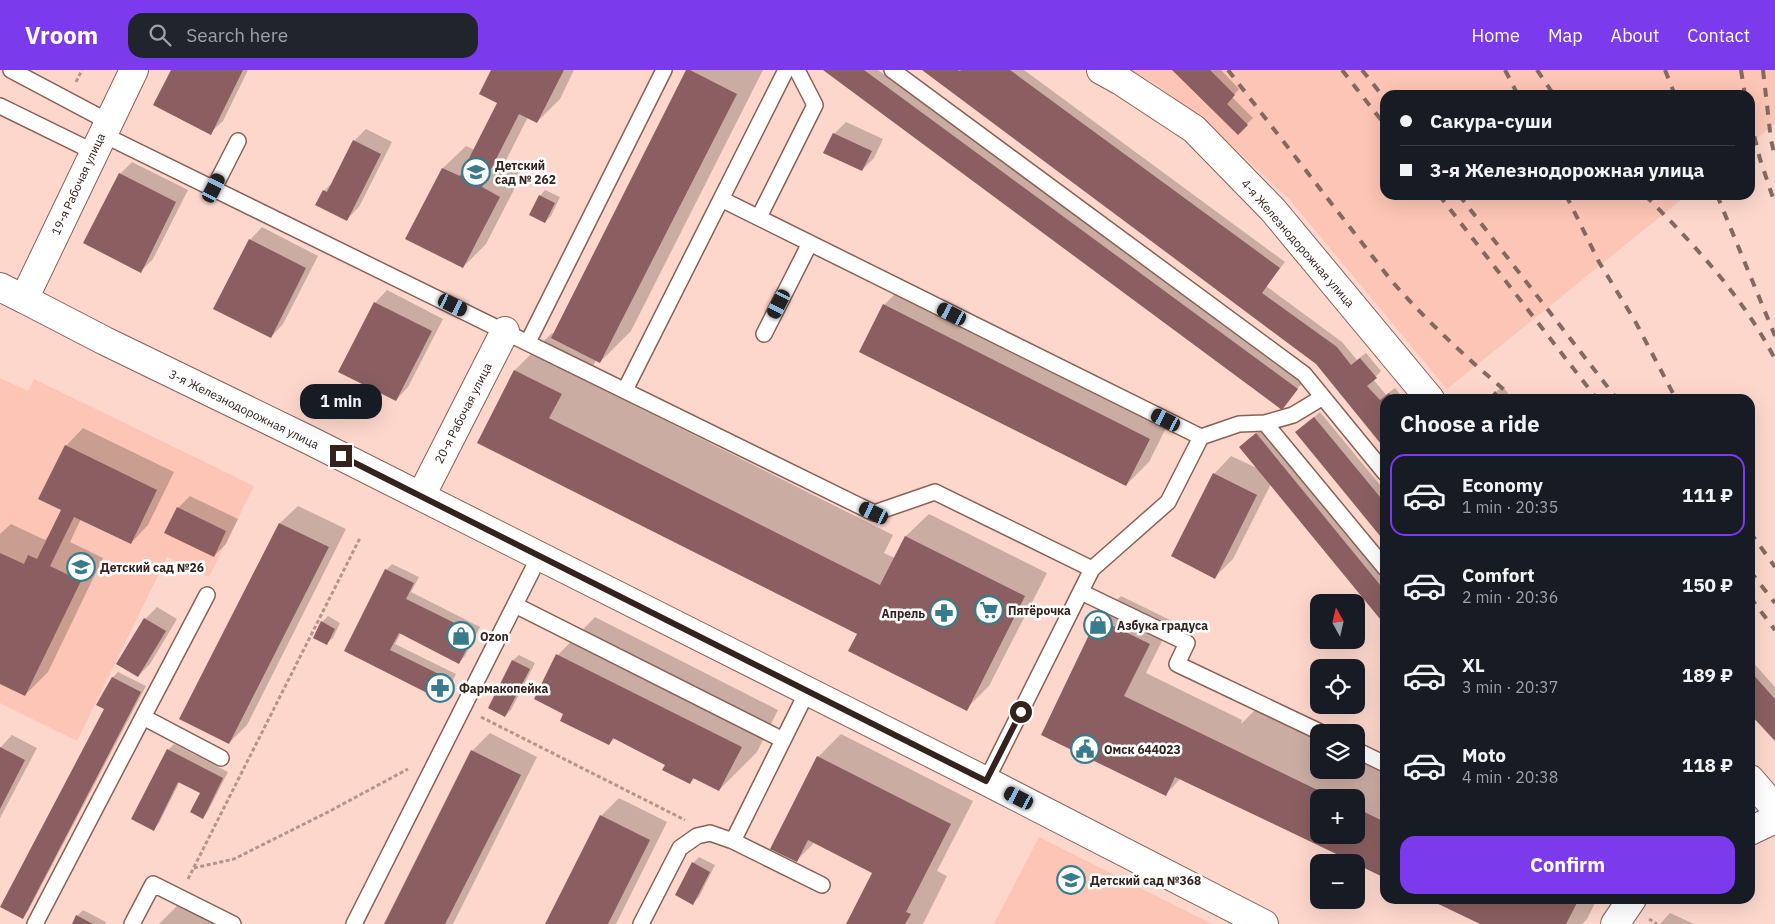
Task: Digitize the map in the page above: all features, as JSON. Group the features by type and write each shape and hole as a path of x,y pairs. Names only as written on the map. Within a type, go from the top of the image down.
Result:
{"street":[{"name":"19-я Рабочая улица","path":"24,299 134,70"},
{"name":"4-я Железнодорожная улица","path":"1101,70 1194,128 1273,210 1426,394"},
{"name":"3-я Железнодорожная улица","path":"0,287 105,341 421,496 986,781 1264,924"},
{"name":"20-я Рабочая улица","path":"421,496 516,336"},
{"path":"1755,784 1775,808"},
{"path":"1755,828 1775,819"},
{"path":"1615,924 1629,904"}],"lane":[{"path":"11,70 101,136"},
{"path":"516,336 664,70"},
{"path":"625,390 786,70"},
{"path":"759,217 815,105 797,70"},
{"path":"892,70 1304,374 1380,467"},
{"path":"0,106 101,136 214,188 874,513 935,492 1092,569"},
{"path":"214,188 238,141"},
{"path":"721,199 1201,437"},
{"path":"764,334 810,243"},
{"path":"986,781 1092,569 1168,502 1201,437 1239,424 1265,423 1292,415 1323,397"},
{"path":"1265,423 1380,562"},
{"path":"354,924 539,557"},
{"path":"1081,592 1187,643 1177,664 1310,727"},
{"path":"36,924 207,595"},
{"path":"515,605 783,740"},
{"path":"733,841 807,692"},
{"path":"143,718 221,758"},
{"path":"1365,754 1380,762"},
{"path":"641,924 680,848 697,836 710,833 733,841 822,885"},
{"path":"132,924 152,884 233,924"}],"path":[{"path":"179,897 360,538"},
{"path":"463,708 710,833"},
{"path":"194,868 234,859 441,752"}],"shaded area":[{"path":"1131,70 1775,70 1775,123 1755,140 1755,90 1380,90 1380,200 1681,200 1447,389 1290,200 1205,121 1154,83"},
{"name":"Детский сад №26","path":"0,378 28,391 34,379 254,486 209,577 167,557 77,741 0,703"},
{"name":"Детский сад №368","path":"1039,837 1212,924 994,924"}],"building":[{"path":"171,70 243,70 211,135 153,105"},
{"name":"Детский сад № 262","path":"491,70 564,70 537,123 519,114 482,187 500,197 463,268 405,239 442,168 460,176 497,103 479,94"},
{"path":"686,70 690,70 737,94 600,363 551,338"},
{"path":"823,70 864,70 1298,389 1282,410"},
{"path":"922,70 1010,70 1280,268 1262,293 1337,347 1351,365 1360,358 1377,378 1367,386 1380,400 1380,443 1316,364"},
{"path":"1172,70 1210,70 1235,95 1227,104 1248,125 1238,135"},
{"path":"833,133 872,151 862,171 823,153"},
{"path":"353,140 381,154 347,221 315,205 323,190 327,192"},
{"path":"119,173 176,202 141,273 83,243"},
{"path":"539,195 555,203 545,223 529,215"},
{"path":"249,239 306,268 271,338 213,309"},
{"path":"374,302 432,331 396,401 338,372"},
{"path":"883,304 1150,439 1126,486 859,352"},
{"path":"514,370 562,394 549,418 880,585 905,536 1025,596 967,711 848,651 857,634 477,443"},
{"path":"1314,417 1380,497 1380,536 1295,432"},
{"path":"1256,433 1380,585 1380,619 1365,601 1365,594 1360,594 1239,447"},
{"path":"65,445 157,490 131,544 74,517 50,566 81,581 25,696 0,684 0,553 24,564 28,555 37,559 61,510 38,499"},
{"path":"1213,473 1257,495 1215,579 1171,556"},
{"path":"177,507 226,531 214,557 164,533"},
{"path":"279,523 329,547 229,744 179,719"},
{"path":"385,569 414,583 406,599 475,633 459,664 399,633 390,650 451,680 441,700 344,651"},
{"path":"144,618 166,631 138,677 116,664"},
{"path":"1097,618 1150,644 1124,696 1315,789 1310,789 1310,841 1175,777 1166,796 1041,735"},
{"path":"321,621 335,629 327,645 313,638"},
{"path":"556,654 742,747 719,791 693,778 690,784 662,770 665,765 613,738 609,745 560,721 563,714 534,699"},
{"path":"512,660 530,669 505,717 488,708"},
{"path":"112,677 141,692 23,919 0,907 104,709 96,705"},
{"path":"1755,677 1775,699 1775,741 1755,719"},
{"path":"0,747 25,760 0,809"},
{"path":"167,749 223,778 203,819 190,812 200,793 178,782 154,831 131,819"},
{"path":"471,750 521,775 445,924 384,924"},
{"path":"817,756 951,824 906,912 911,914 905,924 846,924 872,873 808,840 797,862 770,849"},
{"path":"1365,812 1380,820 1380,876 1365,868 1365,854 1336,854 1315,844 1365,844"},
{"path":"600,815 650,840 608,924 545,924"},
{"path":"692,862 710,872 693,905 675,895"},
{"path":"1438,904 1576,904 1566,924 1480,924"},
{"path":"76,915 93,924 72,924"}],"railway":[{"path":"1228,70 1390,279 1450,341 1509,394"},
{"path":"1342,70 1380,119"},
{"path":"1362,70 1380,93"},
{"path":"1505,70 1515,90"},
{"path":"1537,70 1551,90"},
{"path":"1665,70 1673,90"},
{"path":"1741,70 1744,90"},
{"path":"1763,70 1771,140 1775,156"},
{"path":"1755,139 1775,204"},
{"path":"1443,200 1593,394"},
{"path":"1463,200 1613,394"},
{"path":"1568,200 1599,262 1635,321 1673,394"},
{"path":"1650,200 1700,253 1732,292 1748,313 1775,359"},
{"path":"1719,200 1775,336"},
{"path":"1755,539 1775,567"},
{"path":"1755,577 1775,603"},
{"path":"1755,604 1775,630"}],"place":[{"name":"Детский сад № 262","path":"476,172"},
{"name":"Детский сад №26","path":"81,567"},
{"name":"Пятёрочка","path":"989,610"},
{"name":"Апрель","path":"944,613"},
{"name":"Азбука градуса","path":"1098,625"},
{"name":"Ozon","path":"461,636"},
{"name":"Фармакопейка","path":"440,688"},
{"name":"Омск 644023","path":"1085,749"},
{"name":"Детский сад №368","path":"1071,880"}],"route":[{"path":"341,456 986,781 1021,712"}]}
